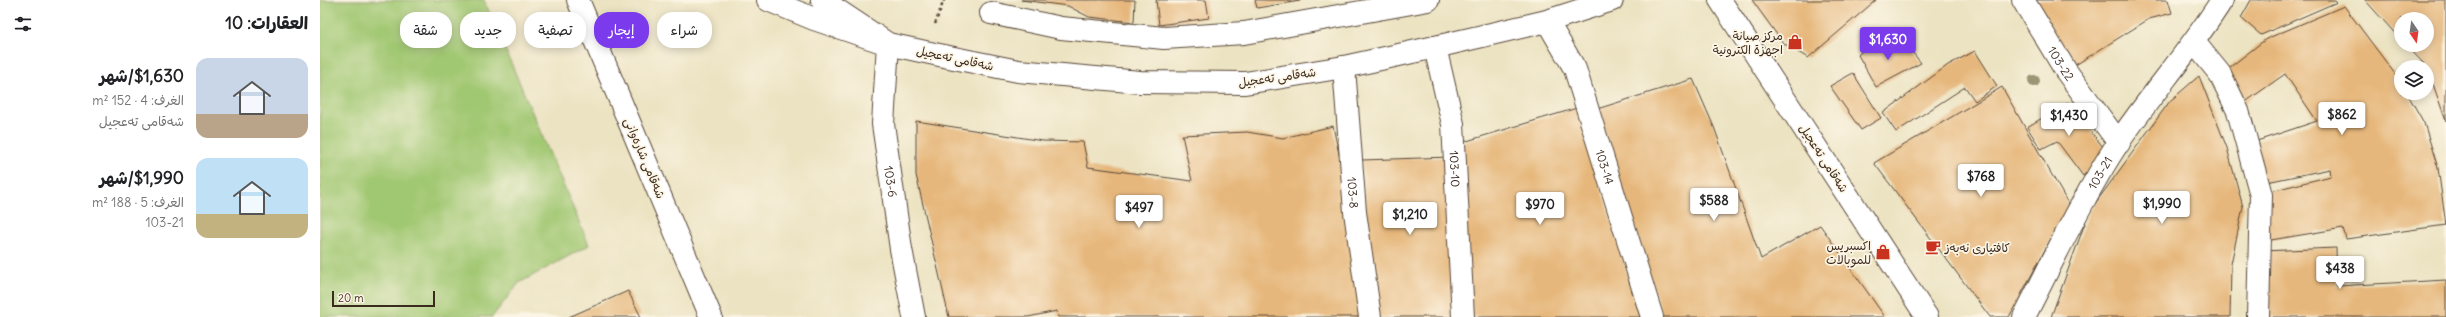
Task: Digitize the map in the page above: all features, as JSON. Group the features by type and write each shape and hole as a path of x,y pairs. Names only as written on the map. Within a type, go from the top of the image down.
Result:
{"street":[{"name":"شەقامی شارەوانی","path":"578,0 711,317"},
{"name":"شەقامی تەعجیل","path":"768,0 814,19 888,44 1018,71 1140,82 1244,83 1344,68 1548,21 1608,0"},
{"name":"شەقامی تەعجیل","path":"822,0 888,44"},
{"path":"991,13 1061,28 1164,38 1244,33 1428,0"},
{"name":"شەقامی تەعجیل","path":"1720,0 1927,317"},
{"name":"103-22","path":"2024,0 2066,71 2119,143"},
{"name":"103-21","path":"2024,317 2082,206 2119,143 2194,42 2222,0"},
{"name":"103-14","path":"1548,21 1575,68 1652,317"},
{"path":"2194,42 2220,74 2238,111 2261,195 2258,317"},
{"name":"103-6","path":"888,44 883,124 901,249 914,317"},
{"name":"103-10","path":"1435,47 1453,124 1463,317"},
{"name":"103-8","path":"1344,68 1355,212 1370,317"}],"green space":[{"path":"320,0 484,0 489,12 460,12 460,48 505,48 589,245 519,283 492,317 320,317"}],"building":[{"path":"1021,0 1135,0 1134,22 1089,17 1068,6"},
{"path":"1156,0 1206,0 1209,18 1159,25"},
{"path":"1255,0 1300,0 1300,1 1257,8"},
{"path":"1752,0 1876,0 1808,58 1783,43"},
{"path":"2029,0 2168,0 2172,13 2149,19 2069,69"},
{"path":"2251,0 2335,0 2337,2 2261,35 2241,18"},
{"path":"2365,0 2446,0 2446,121 2434,87 2434,60 2420,60 2413,52 2434,52 2434,12 2394,12 2394,32"},
{"path":"2344,6 2394,73 2394,100 2411,100 2424,123 2438,168 2446,225 2346,239 2343,228 2265,241 2267,192 2331,176 2330,169 2262,183 2251,143 2317,121 2285,74 2241,105 2225,71 2266,39"},
{"path":"1901,38 1921,63 1876,87 1858,55 1873,41 1884,51"},
{"path":"1975,51 1997,86 1975,101 1965,87 1896,132 1883,113 1948,65"},
{"path":"1853,73 1881,118 1861,130 1830,86"},
{"path":"2199,76 2227,148 2243,207 2231,264 2230,317 2051,317 2089,212 2170,101"},
{"path":"1693,79 1714,127 1761,259 1820,225 1885,317 1663,317 1597,109"},
{"path":"2002,87 2069,205 2009,317 1990,317 1874,163"},
{"path":"2068,103 2107,152 2083,176 2057,141 2041,149 2027,127"},
{"path":"1577,108 1640,317 1470,317 1460,143"},
{"path":"916,121 1043,141 1083,142 1088,167 1192,181 1182,135 1247,132 1283,138 1333,126 1345,183 1364,317 1058,317 1057,311 1028,317 949,317 916,175"},
{"path":"1451,157 1454,317 1377,317 1368,251 1362,160"},
{"path":"2336,248 2337,286 2446,280 2446,317 2263,317 2262,251"},
{"path":"628,291 641,317 569,317"}],"place":[{"name":"مركز صيانة اجهزة الكترونية","path":"1795,42"},
{"name":"کافتیاری نەبەز","path":"1933,247"},
{"name":"اكسبريس للموبالات","path":"1883,252"}]}
